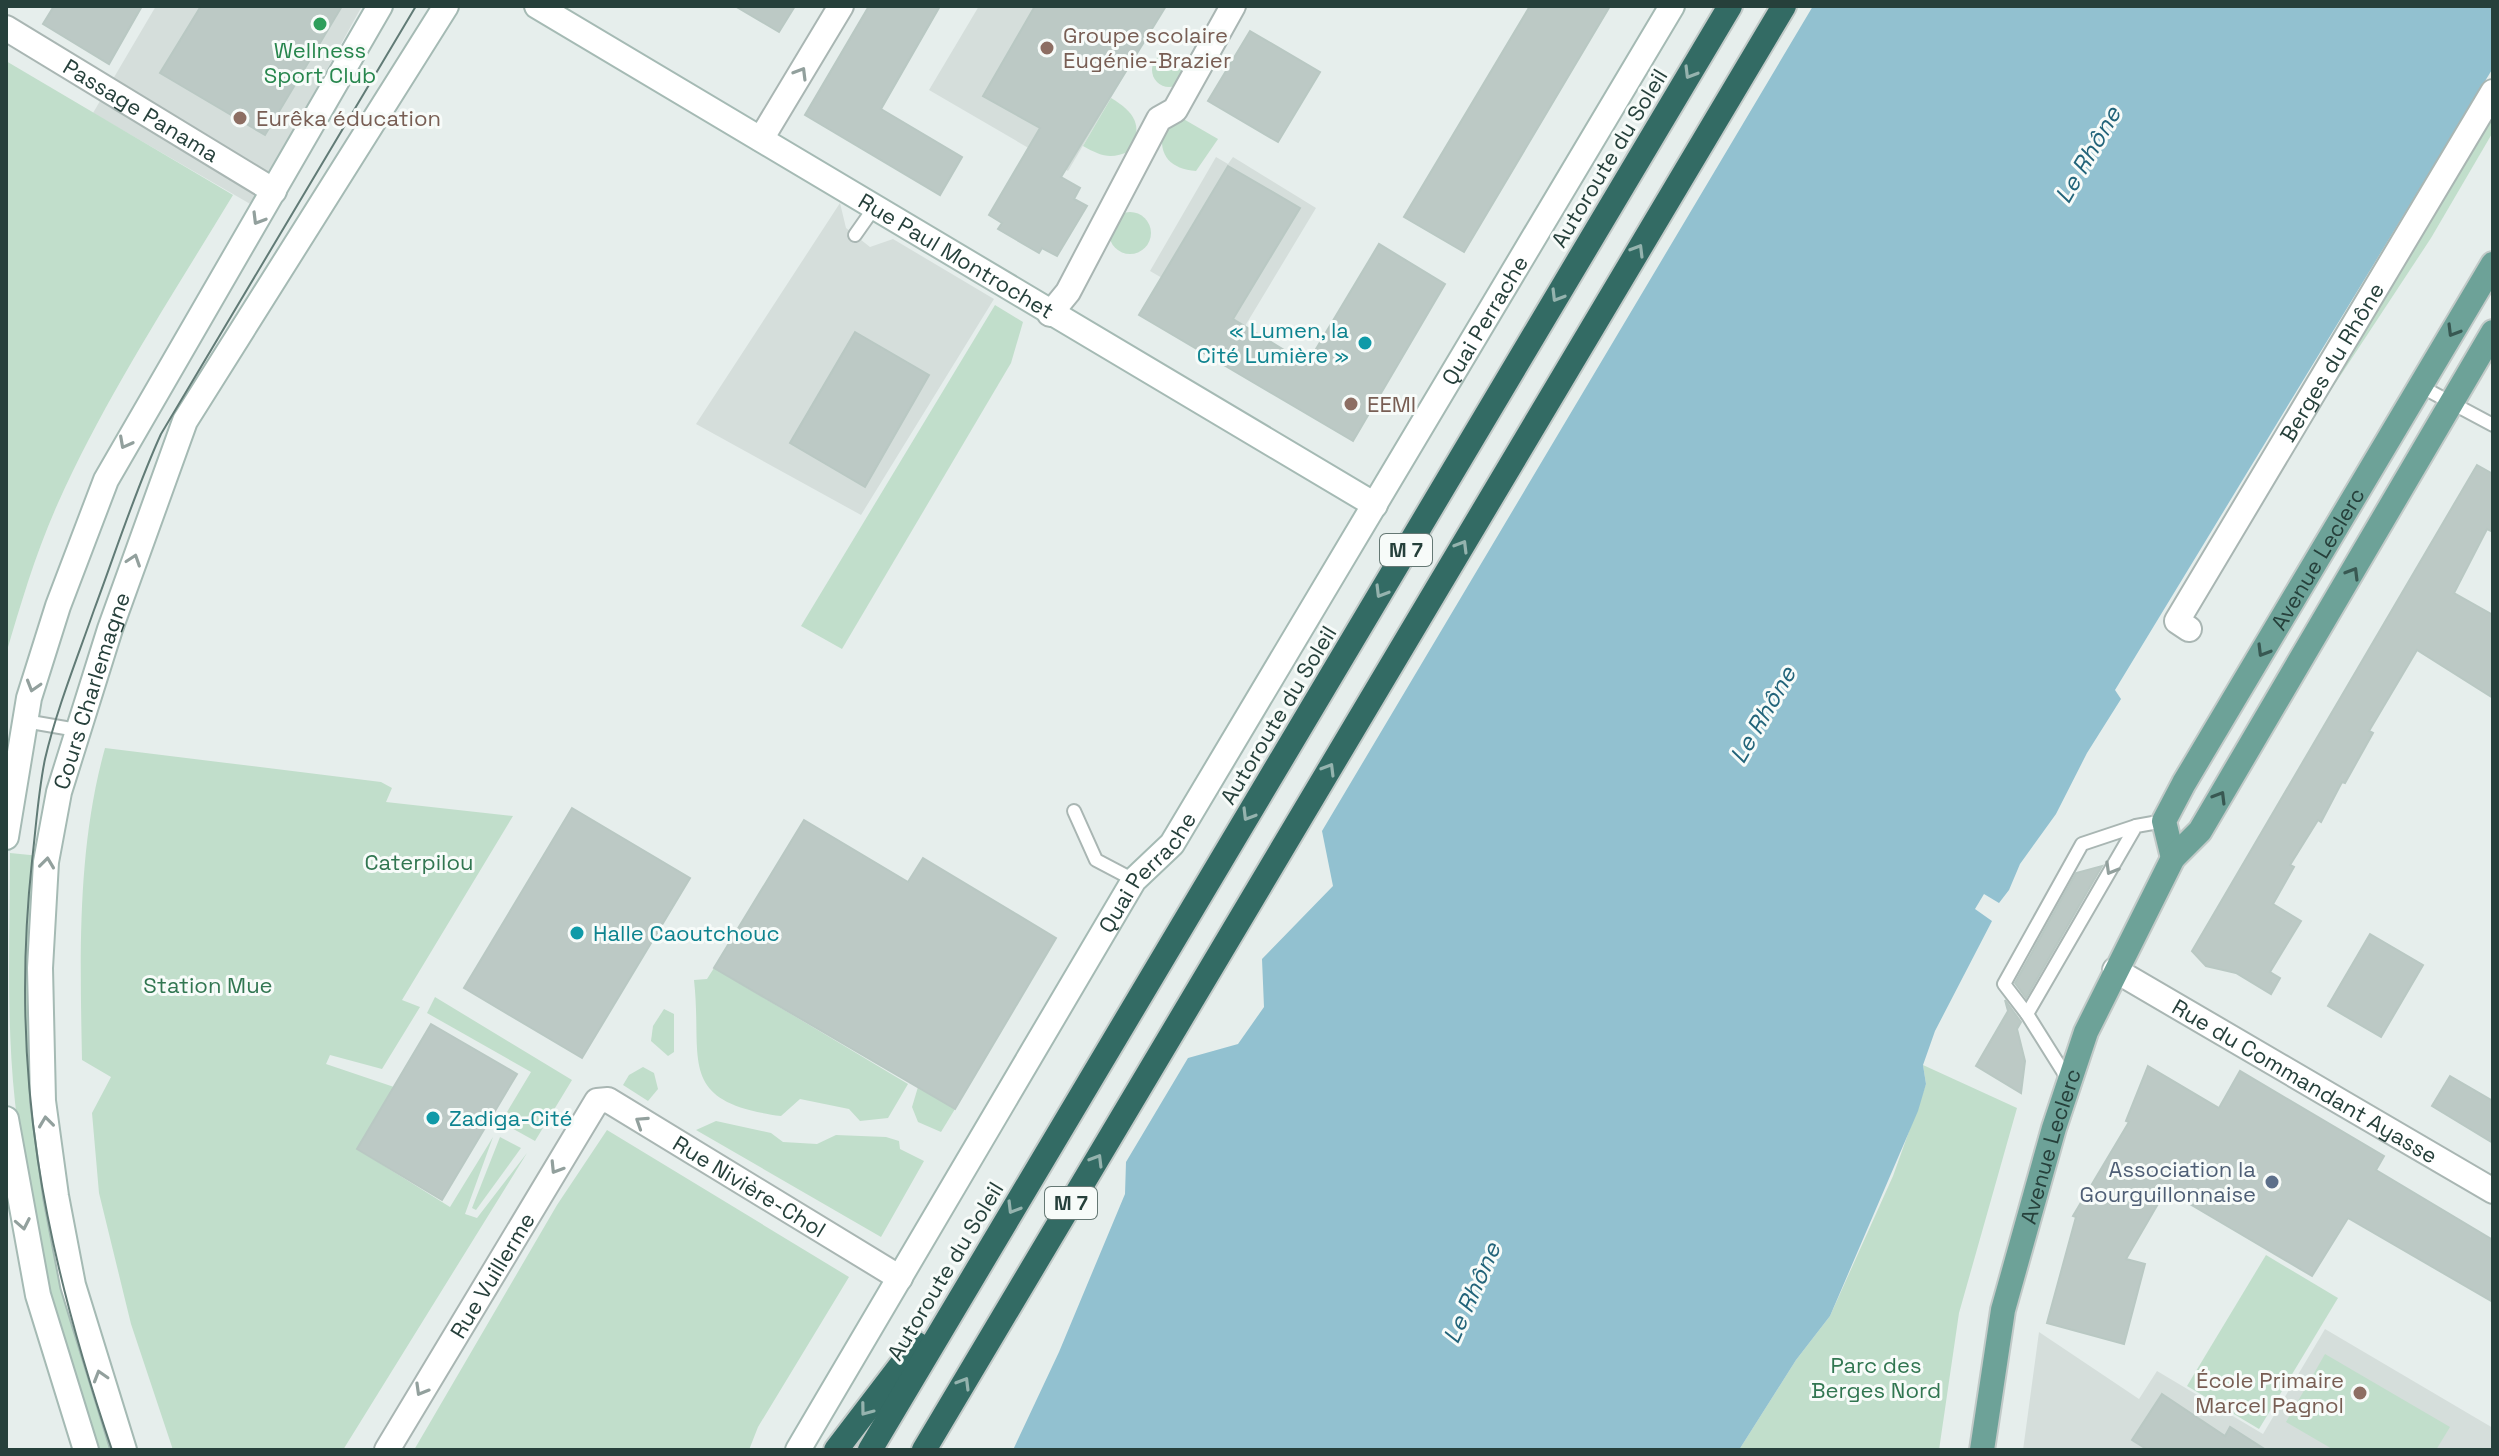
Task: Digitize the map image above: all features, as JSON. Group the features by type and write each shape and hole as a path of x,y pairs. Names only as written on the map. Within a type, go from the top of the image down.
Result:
{"highway":[{"name":"Autoroute du Soleil","path":"870,1450 1730,6"},
{"name":"M 7","path":"924,1450 1784,6"},
{"path":"836,1450 981,1259"}],"main road":[{"name":"Avenue Leclerc","path":"2164,821 2493,264"},
{"name":"Avenue Leclerc","path":"1982,1450 2003,1310 2070,1081 2096,1007 2173,858 2200,831 2493,332"},
{"path":"2384,448 2395,463 2415,467"},
{"path":"2365,480 2385,484 2397,498"},
{"path":"2164,821 2173,858"}],"street":[{"path":"6,837 25,721 58,606 106,480 380,6"},
{"name":"Cours Charlemagne","path":"124,1450 73,1285 56,1196 43,1101 40,968 46,862 59,792 77,730 185,421 446,6"},
{"name":"Rue Paul Montrochet","path":"537,6 1375,505"},
{"path":"761,139 841,6"},
{"path":"1050,314 1068,292 1159,119 1175,110 1233,6"},
{"name":"Quai Perrache","path":"798,1450 1134,880 1172,844 1672,6"},
{"name":"Passage Panama","path":"6,28 274,191"},
{"name":"Berges du Rhône","path":"2189,629 2177,621 2493,92"},
{"name":"Rue du Commandant Ayasse","path":"2115,970 2493,1191"},
{"name":"Rue Nivière-Chol","path":"597,1101 608,1100 900,1278"},
{"name":"Rue Vuillerme","path":"387,1450 597,1101"},
{"path":"6,1119 38,1295 86,1450"}],"lane":[{"path":"855,235 874,208"},
{"path":"2420,386 2493,425"},
{"path":"25,721 77,730"},
{"path":"1074,811 1096,860 1134,880"},
{"path":"2070,1081 2004,984 2082,844 2136,826 2164,821"},
{"path":"2027,1014 2136,826"}],"shaded area":[{"name":"Eurêka éducation","path":"156,6 362,6 252,205 93,113"},
{"name":"Groupe scolaire Eugénie-Brazier","path":"979,6 1165,6 1068,171 929,90"},
{"path":"1216,157 1228,164 1233,157 1316,208 1245,326 1150,271"},
{"path":"840,203 846,228 870,247 893,239 994,299 861,515 696,424"},
{"name":"École Primaire Marcel Pagnol","path":"2325,1329 2493,1428 2493,1450 2023,1450 2039,1332 2139,1399 2157,1371 2263,1434"}],"green space":[{"path":"1169,53 1181,58 1186,70 1181,82 1169,87 1157,82 1152,70 1157,58"},
{"path":"6,61 233,195 141,347 77,463 43,540 6,654"},
{"path":"1111,98 1131,114 1136,134 1130,151 1111,156 1083,146"},
{"path":"2493,102 2493,132 2431,238 2298,440"},
{"path":"1180,117 1218,139 1196,171 1173,164 1163,148 1163,131"},
{"path":"1130,212 1145,218 1151,233 1145,248 1130,254 1115,248 1109,233 1115,218"},
{"path":"995,305 1023,322 1011,363 842,649 801,626"},
{"path":"105,748 381,782 392,788 386,802 513,816 402,1000 420,1007 382,1069 330,1055 326,1064 394,1087 357,1149 450,1207 493,1137 465,1214 477,1218 527,1153 343,1450 173,1450 131,1324 99,1193 92,1113 111,1077 82,1060 82,902 89,825"},
{"path":"10,853 40,856 34,1045 118,1450 96,1450 58,1321 20,1147 10,1040"},
{"path":"714,968 908,1084 888,1118 860,1121 849,1109 800,1099 781,1116 747,1109 724,1100 709,1088 701,1073 698,1054 694,980 707,979"},
{"path":"435,997 572,1080 535,1141 501,1122 531,1072 427,1013"},
{"path":"664,1009 674,1014 674,1052 668,1056 651,1041 653,1026"},
{"name":"Parc des Berges Nord","path":"1923,1065 2017,1108 1959,1313 1939,1450 1739,1450 1796,1360 1830,1316 1893,1176 1926,1084"},
{"path":"643,1067 654,1073 658,1089 648,1101 623,1085 629,1075"},
{"path":"918,1087 955,1109 941,1132 918,1122 912,1107"},
{"path":"716,1121 771,1133 783,1142 817,1144 836,1135 886,1137 899,1141 900,1149 924,1161 881,1237 696,1130"},
{"path":"607,1130 849,1277 758,1427 749,1450 414,1450 557,1205"},
{"path":"500,1137 521,1148 476,1210 472,1208"},
{"path":"2266,1255 2338,1298 2259,1429 2187,1386"},
{"path":"2325,1354 2450,1427 2436,1450 2334,1450 2286,1422"}],"water":[{"name":"Le Rhône","path":"1813,6 2493,6 2493,68 2115,690 2121,699 2087,753 2056,814 2020,864 2009,890 1999,903 1984,894 1975,909 1992,921 1935,1031 1923,1065 1926,1084 1918,1111 1830,1316 1796,1360 1739,1450 1013,1450 1059,1352 1125,1194 1126,1162 1188,1058 1238,1044 1264,1007 1262,959 1333,886 1322,831"}],"building":[{"path":"54,6 142,6 109,64 43,24"},
{"name":"Eurêka éducation","path":"201,6 342,6 265,135 160,73"},
{"path":"735,6 795,6 779,32"},
{"path":"869,6 940,6 881,109 962,157 940,195 805,115"},
{"name":"Groupe scolaire Eugénie-Brazier","path":"1035,6 1166,6 1061,177 1080,188 1074,199 1087,206 1057,256 1042,248 1039,253 998,229 1002,223 989,215 1040,128 983,96"},
{"path":"1530,6 1610,6 1464,252 1404,217"},
{"path":"1250,31 1320,72 1278,142 1208,101"},
{"path":"1228,166 1300,208 1233,319 1307,364 1379,244 1445,284 1353,441 1139,315"},
{"path":"855,332 929,375 865,487 790,443"},
{"path":"2477,465 2493,474 2493,532 2487,529 2454,593 2493,615 2493,698 2417,650 2369,731 2373,733 2345,783 2342,782 2321,822 2318,820 2290,865 2294,867 2273,904 2301,921 2270,972 2280,978 2271,994 2236,973 2206,966 2192,951"},
{"name":"Halle Caoutchouc","path":"572,808 690,878 582,1058 464,988"},
{"path":"804,820 908,882 923,858 1056,938 955,1109 714,968"},
{"path":"2102,866 2026,998 2015,983 2076,873"},
{"path":"2370,934 2423,965 2381,1037 2328,1006"},
{"path":"2005,1000 2021,1022 2017,1029 2025,1061 2021,1093 1976,1066 2008,1011"},
{"name":"Zadiga-Cité","path":"431,1024 517,1074 442,1200 357,1149"},
{"path":"2148,1066 2219,1108 2240,1071 2384,1156 2376,1170 2493,1240 2493,1302 2348,1218 2312,1276 2166,1190 2126,1259 2145,1264 2124,1344 2047,1323 2076,1217 2073,1216 2129,1122 2126,1121"},
{"path":"2450,1076 2493,1101 2493,1143 2432,1106"},
{"path":"2162,1394 2225,1436 2230,1427 2266,1450 2148,1450 2132,1440"}],"tram line":[{"path":"112,1450 88,1376 51,1232 29,1088 25,1015 26,939 45,759 74,665 161,434 416,6"}],"place":[{"name":"Wellness Sport Club","path":"320,24"},
{"name":"Groupe scolaire Eugénie-Brazier","path":"1047,48"},
{"name":"Eurêka éducation","path":"240,118"},
{"name":"« Lumen, la Cité Lumière »","path":"1365,343"},
{"name":"EEMI","path":"1351,404"},
{"name":"Halle Caoutchouc","path":"577,933"},
{"name":"Zadiga-Cité","path":"433,1118"},
{"name":"Association la Gourguillonnaise","path":"2272,1182"},
{"name":"École Primaire Marcel Pagnol","path":"2360,1393"}],"park label":[{"name":"Caterpilou","path":"419,862"},
{"name":"Station Mue","path":"208,985"}]}
